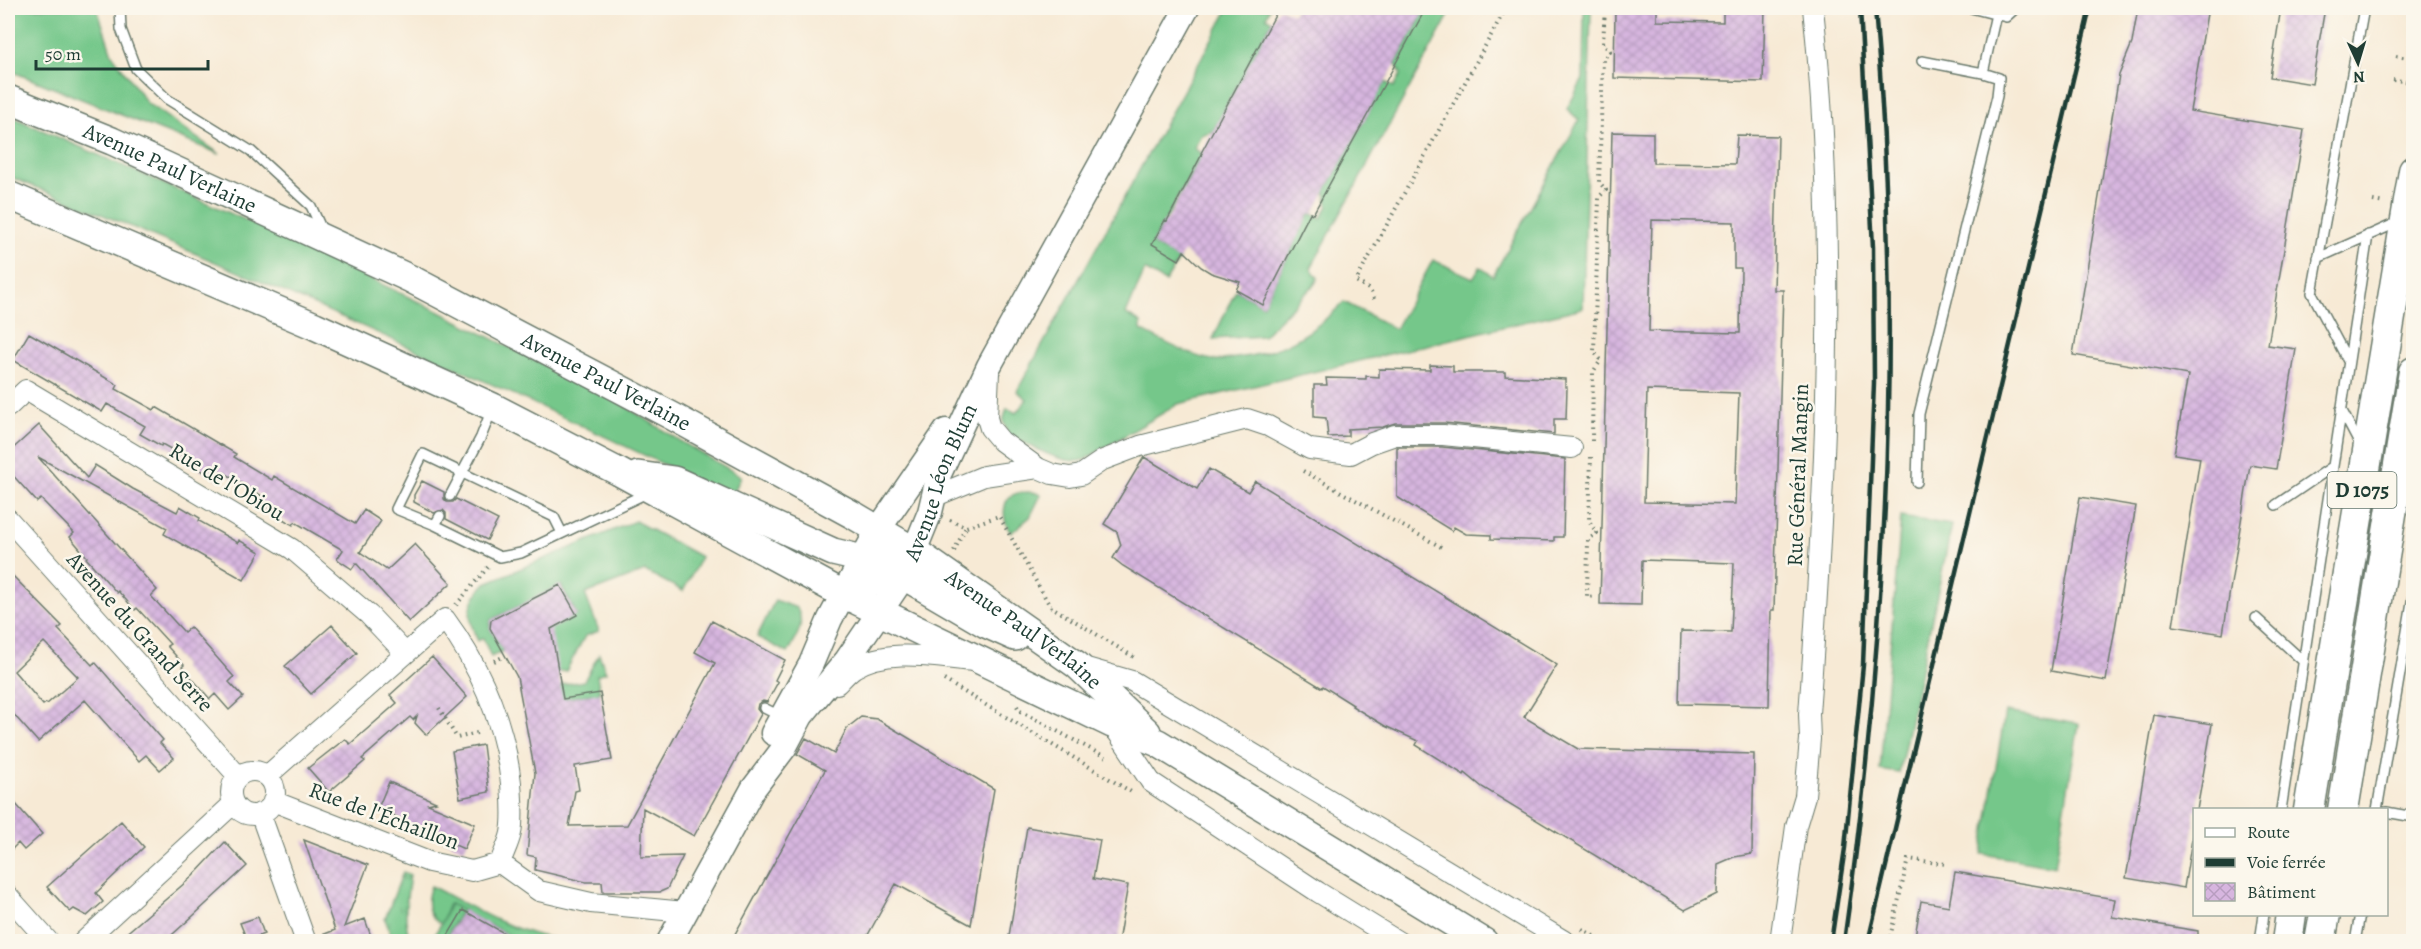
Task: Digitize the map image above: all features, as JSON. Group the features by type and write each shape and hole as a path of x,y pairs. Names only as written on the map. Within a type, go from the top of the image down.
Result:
{"main road":[{"name":"Avenue Paul Verlaine","path":"8,99 112,141 326,238 411,279 672,416 877,573 985,662 1112,724 1158,743 1484,942"},
{"name":"D 1075","path":"2309,808 2414,171"},
{"name":"Avenue Paul Verlaine","path":"8,195 315,326 493,407 652,490 877,573 916,552 1077,665 1158,743"},
{"name":"D 1075","path":"2343,808 2414,372"},
{"path":"619,472 674,480 1077,665"},
{"path":"2287,942 2291,916"},
{"path":"2320,942 2325,916"}],"street":[{"name":"Avenue Léon Blum","path":"916,552 930,512 939,474 990,366 1187,8"},
{"name":"Rue Général Mangin","path":"1780,942 1796,826 1805,796 1824,451 1827,226 1813,8"},
{"name":"Avenue Léon Blum","path":"669,942 753,789 784,748 782,714 848,660 877,573 910,500 940,450 949,426 990,366"},
{"path":"990,366 987,418 990,428 1001,441 1038,468 1070,477 1081,475 1103,460 1140,446 1247,419 1268,426 1310,449 1351,454 1395,435 1443,435 1572,448"},
{"name":"Rue de l'Obiou","path":"8,407 26,390 292,549 369,615 405,653"},
{"path":"933,496 984,476 1038,468"},
{"name":"Avenue du Grand Serre","path":"8,519 238,776"},
{"path":"782,714 811,663 877,573"},
{"path":"267,776 445,619 462,642 487,690 505,747 513,801 511,833 500,863 539,891 591,903 685,912"},
{"path":"782,714 853,669 873,660 904,656 985,662"},
{"path":"1077,665 1132,681 1294,778 1570,933"},
{"path":"1112,724 1150,782 1399,942"},
{"path":"266,807 245,813 233,804 230,789 243,772 256,771 267,776 274,787 266,807 306,942"},
{"path":"83,942 233,804"},
{"name":"Rue de l'Échaillon","path":"266,807 429,862 472,871 500,863"},
{"path":"8,896 48,942"}],"lane":[{"path":"120,8 121,29 136,69 167,99 251,151 311,206 326,238"},
{"path":"1971,8 2007,17 2016,8"},
{"path":"2348,361 2313,293 2364,8"},
{"path":"1983,73 1996,14"},
{"path":"1917,483 1919,414 1997,96 1999,78 1922,61"},
{"path":"2318,258 2406,219"},
{"path":"2281,808 2368,236"},
{"path":"450,496 493,407"},
{"path":"2341,409 2367,459"},
{"path":"562,533 554,517 423,453 396,509 435,525 500,557 521,554 652,490"},
{"path":"2276,505 2332,467"},
{"path":"435,525 440,516"},
{"path":"2378,808 2414,590"},
{"path":"2256,618 2303,661"},
{"path":"2388,812 2414,817"},
{"path":"2260,942 2264,916"},
{"path":"2355,942 2360,916"}],"path":[{"path":"1374,300 1370,290 1356,281 1506,8"},
{"path":"1592,445 1593,372 1601,360 1594,352 1599,197 1606,190 1599,182 1603,60 1610,51 1603,44 1605,8"},
{"path":"2396,56 2414,59"},
{"path":"2392,80 2414,82"},
{"path":"1591,456 1589,521 1597,533 1588,540 1587,597 1595,596"},
{"path":"1293,465 1441,547"},
{"path":"966,527 999,516 1050,606 1141,662"},
{"path":"445,619 481,573 500,557"},
{"path":"935,675 1136,796"},
{"path":"440,708 457,738 483,732"},
{"path":"1889,942 1908,859 1946,864"},
{"path":"1570,933 1604,942"}],"green space":[{"path":"8,8 97,8 112,54 147,103 220,154 8,70"},
{"path":"1229,8 1270,8 1266,17 1272,21 1213,131 1201,135 1194,148 1202,154 1152,244 1179,260 1165,282 1145,270 1126,314 1141,323 1141,330 1205,359 1227,359 1268,352 1282,347 1320,324 1344,302 1395,329 1433,260 1473,278 1480,267 1493,276 1579,120 1567,109 1583,79 1584,8 1591,8 1583,308 1178,404 1084,460 1066,460 1045,453 1008,434 1003,421 1007,408 1016,413 1027,399 1017,391"},
{"path":"1426,8 1453,8 1311,268 1318,278 1314,285 1263,336 1213,339 1236,290 1263,305 1310,213 1321,218 1328,206 1325,192 1385,82 1394,87 1401,74 1396,64"},
{"path":"8,115 248,221 436,310 622,404 741,476 732,497 372,330 8,176"},
{"path":"1033,492 1041,495 1030,517 1011,533 1004,510 1008,499 1018,493"},
{"path":"1901,517 1952,525 1899,773 1880,770"},
{"path":"635,521 701,557 683,591 645,571 585,594 599,631 585,636 566,671 558,672 541,633 577,615 561,585 491,620 490,628 503,651 491,657 483,638 478,641 470,618 470,610 475,597 486,583"},
{"path":"775,600 797,608 800,614 799,631 788,653 757,637"},
{"path":"599,654 606,672 597,675 600,693 556,700 554,686 584,681"},
{"path":"2005,712 2079,724 2055,866 1982,854"},
{"path":"403,872 410,875 406,917 411,941 393,941 385,919"},
{"path":"431,886 509,925 559,940 520,941 449,904 441,924 432,917 428,908"},
{"path":"450,904 465,911 461,912 444,941 430,942 441,924"}],"building":[{"path":"1279,8 1293,14 1296,8 1426,8 1313,214 1310,213 1263,305 1236,290 1240,282 1211,273 1184,251 1179,260 1152,244 1165,220 1167,221"},
{"path":"1615,8 1657,8 1657,21 1723,22 1723,8 1765,8 1763,82 1614,78"},
{"path":"2138,8 2208,8 2190,111 2304,130 2268,345 2296,349 2276,469 2250,465 2223,634 2173,626 2200,458 2174,454 2188,375 2073,355 2119,75 2132,43"},
{"path":"2281,8 2325,8 2312,84 2270,77"},
{"path":"1612,132 1653,133 1653,163 1735,164 1737,135 1778,136 1774,290 1783,290 1769,706 1679,704 1681,631 1731,632 1734,563 1642,560 1641,605 1600,604","holes":["1652,220 1734,222 1734,268 1741,268 1740,333 1649,331","1647,390 1739,393 1735,504 1644,502"]},
{"path":"29,333 118,385 116,389 154,410 156,407 236,454 234,457 272,480 274,476 355,524 364,510 381,521 360,552 387,570 415,544 451,583 409,622 356,563 352,569 337,559 343,550 295,522 293,525 257,504 262,496 225,473 220,481 199,469 201,466 140,434 145,426 107,404 102,412 13,360"},
{"path":"1430,365 1453,366 1453,372 1505,372 1505,376 1565,379 1566,419 1554,419 1554,434 1444,423 1395,423 1383,427 1348,429 1348,436 1328,437 1326,418 1314,417 1314,385 1327,385 1326,378 1366,379 1366,376 1379,377 1379,369 1430,370"},
{"path":"39,425 87,478 95,465 133,489 177,512 180,506 200,518 199,521 238,543 239,540 260,552 244,580 164,534 167,528 38,457 157,590 151,596 184,632 190,627 234,677 229,682 243,697 229,710 215,694 210,699 182,667 184,665 167,646 170,644 137,608 135,610 118,591 117,593 86,558 70,537 74,533 41,499 37,502 8,470 8,453"},
{"path":"1397,447 1442,447 1565,459 1563,537 1554,537 1554,541 1491,539 1491,535 1466,534 1454,527 1452,531 1397,497"},
{"path":"1144,457 1197,489 1209,469 1248,492 1255,481 1557,665 1524,717 1578,749 1754,754 1752,854 1734,857 1718,864 1717,894 1685,910 1482,787 1465,773 1464,775 1416,745 1418,741 1385,726 1323,686 1322,688 1123,566 1113,558 1121,545 1117,532 1104,524"},
{"path":"422,481 444,492 444,499 447,502 453,502 456,499 498,520 487,540 446,519 446,513 443,510 434,513 414,502 414,495"},
{"path":"2080,497 2136,506 2106,681 2051,671"},
{"path":"8,571 62,626 58,629 92,665 95,662 163,740 160,743 174,758 160,770 146,755 139,761 85,700 38,742 8,708","holes":["44,642 78,677 43,705 14,671"]},
{"path":"560,585 577,615 551,629 563,699 600,693 612,760 575,766 579,790 575,791 569,826 627,825 715,663 695,652 712,621 785,660 775,680 778,682 767,702 763,701 758,704 757,709 761,714 694,836 643,808 641,857 683,856 667,889 660,892 603,892 602,882 586,882 535,870 536,857 527,855 535,773 517,677 490,628 491,620"},
{"path":"332,625 357,653 311,694 285,666"},
{"path":"432,657 467,697 426,735 415,723 417,716 413,720 410,717 329,792 308,768 345,739 350,744 397,703 390,695"},
{"path":"2154,715 2212,724 2197,808 2193,808 2193,833 2184,888 2126,878"},
{"path":"861,717 877,719 994,789 971,925 896,884 864,942 748,942 735,934 825,770 797,754 806,738 834,754 847,728"},
{"path":"483,745 489,792 460,798 452,751"},
{"path":"389,782 436,802 428,804 475,824 464,849 400,821 401,819 378,808"},
{"path":"8,795 42,834 24,850 18,843 8,853"},
{"path":"121,821 144,847 96,893 103,902 87,916 74,909 70,912 47,887"},
{"path":"1027,827 1100,840 1093,879 1128,885 1118,942 1008,942"},
{"path":"304,840 368,865 344,927 365,919 373,942 318,942 317,937 335,930"},
{"path":"225,842 247,866 193,916 164,942 116,942 193,876"},
{"path":"1955,872 2115,899 2112,917 2198,931 2198,942 1914,942 1921,901 1949,906"},
{"path":"463,910 520,942 444,942"},
{"path":"258,917 264,934 247,940 240,923"}],"railway":[{"path":"1831,942 1845,848 1863,665 1874,383 1873,247 1860,8"},
{"path":"1844,942 1871,709 1886,475 1889,358 1888,241 1875,8"},
{"path":"1868,942 2090,8"}]}
